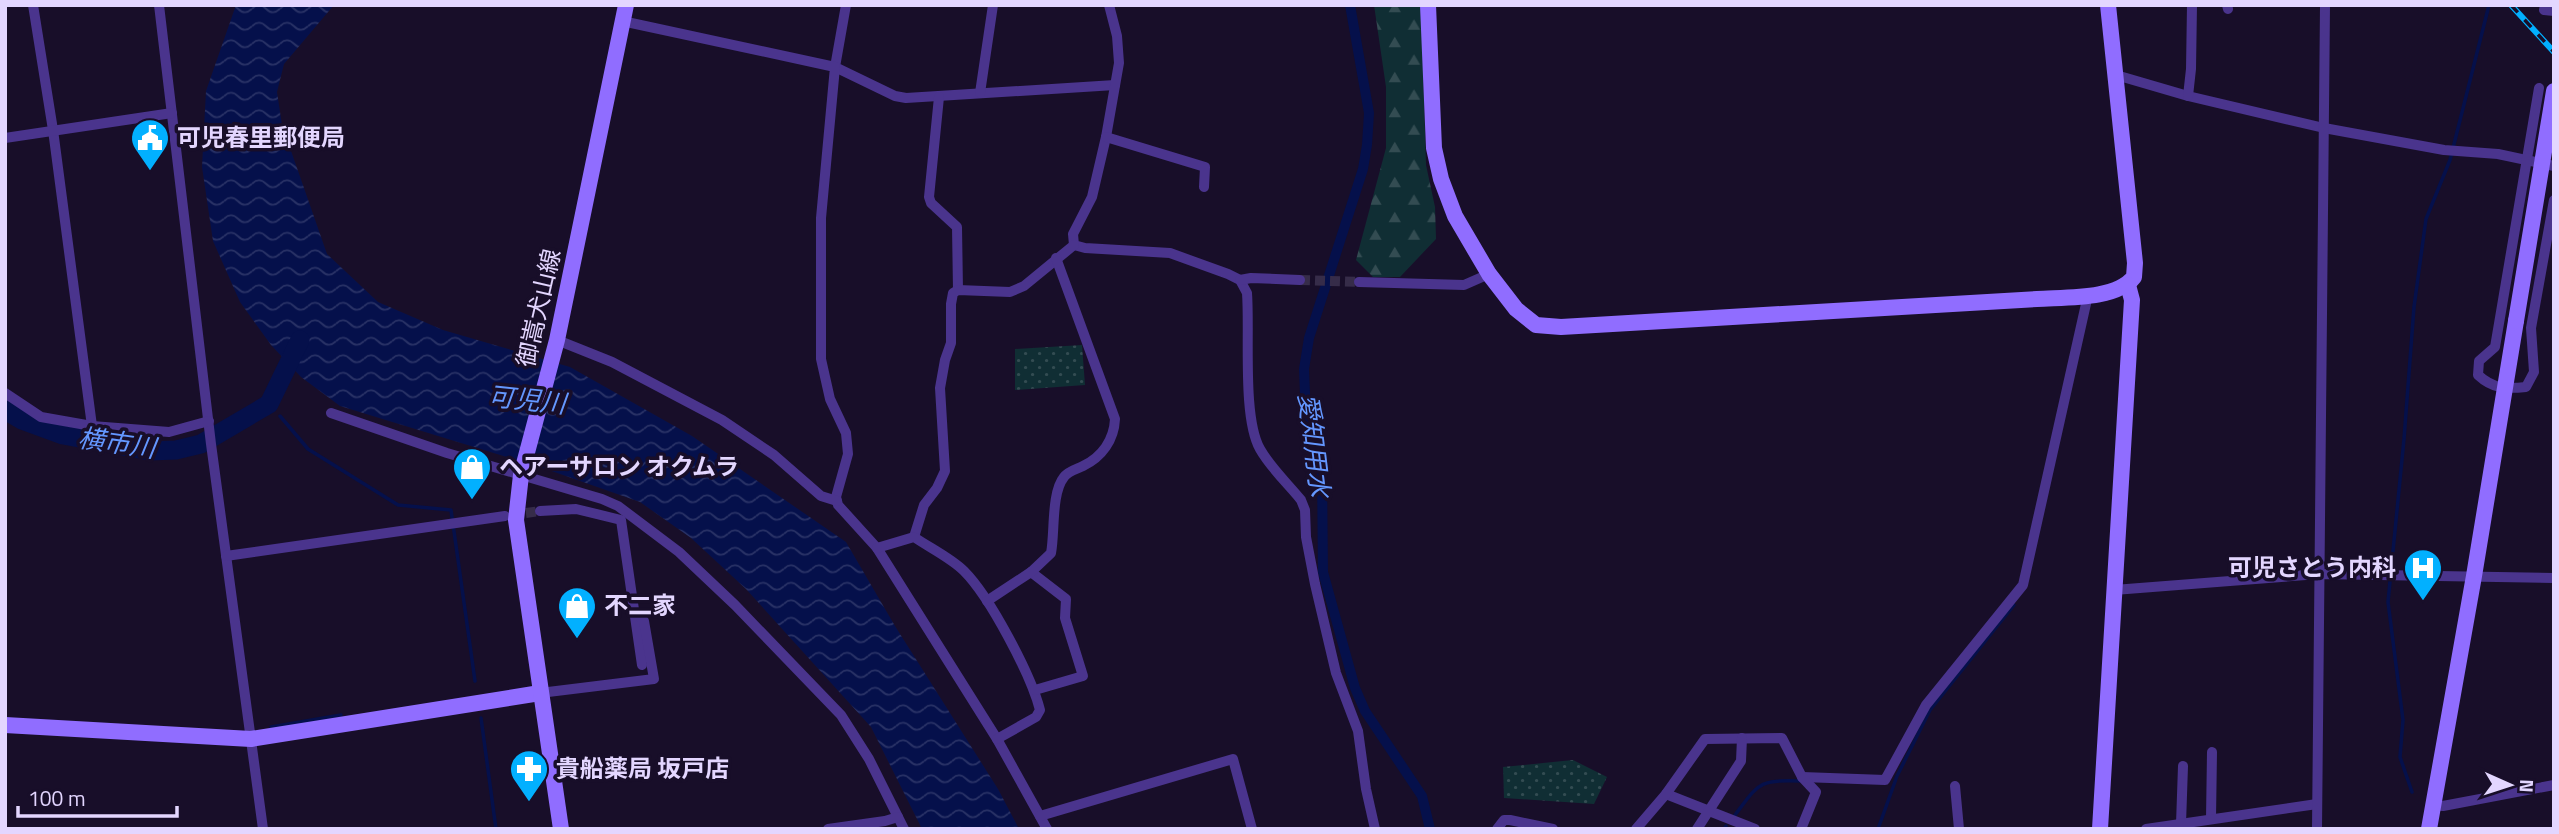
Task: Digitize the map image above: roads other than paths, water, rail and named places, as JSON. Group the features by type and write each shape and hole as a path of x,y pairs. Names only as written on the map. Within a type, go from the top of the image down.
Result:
{"street":[{"path":"33,5 53,131 92,426"},
{"path":"159,5 211,443 263,829"},
{"path":"837,501 848,454 846,433 830,398 821,359 821,218 835,67 846,5"},
{"path":"980,93 993,5"},
{"path":"1074,245 1073,234 1092,197 1119,63 1109,5"},
{"path":"1429,5 1434,148 1441,179 1455,216 1489,274 1516,309 1536,325 1561,327 2088,295 2120,290 2134,277 2135,263 2108,5"},
{"path":"2188,96 2192,5"},
{"path":"2317,829 2325,5"},
{"path":"2545,5 2544,10 2554,11"},
{"path":"624,13 835,67 895,96 906,98 1115,85"},
{"name":"御嵩犬山線","path":"561,829 516,520 521,475 556,340 624,13"},
{"path":"2116,75 2188,96 2324,128 2444,150 2498,154 2554,166"},
{"path":"2547,90 2528,160 2495,347 2479,361 2478,368 2478,375 2487,383 2505,389 2526,387 2534,372 2530,328 2554,200"},
{"path":"2429,829 2516,321 2547,90"},
{"path":"915,537 924,505 937,488 944,471 940,388 951,343 951,298 958,290 957,228 929,197 939,97"},
{"path":"5,138 172,113"},
{"path":"1106,137 1205,167 1204,187"},
{"path":"958,290 1010,292 1024,286 1074,245 1093,249 1170,253 1240,280 1300,280"},
{"path":"987,601 1031,572 1051,553 1056,497 1065,474 1092,462 1108,445 1115,432 1115,419 1056,258"},
{"path":"1359,282 1464,285 1489,274"},
{"path":"1240,280 1247,293 1250,413 1254,436 1260,450 1301,500 1305,510 1306,537 1315,584 1336,673 1358,731 1375,829"},
{"path":"2100,829 2132,300 2128,285"},
{"path":"1802,777 1885,780 1926,705 2023,585 2088,295"},
{"path":"556,340 612,362 722,420 774,455 821,496 837,501 877,548 997,739 1047,829"},
{"path":"5,393 41,417 92,426 169,432 209,421"},
{"path":"331,413 383,433 618,506 679,552 735,605 841,715 869,759 904,829"},
{"path":"608,502 612,518"},
{"path":"540,511 576,509 621,520 642,665"},
{"path":"226,556 505,516"},
{"path":"877,548 915,537"},
{"path":"915,537 964,570 987,601 1035,690 1041,710 1036,717 997,739"},
{"path":"1031,572 1066,599 1065,618 1083,676 1035,690"},
{"path":"2114,590 2319,574 2554,578"},
{"path":"5,725 251,738 540,693 654,679 644,621 634,611"},
{"path":"1697,829 1741,761 1742,738"},
{"path":"1636,829 1666,794 1705,739 1782,738 1802,777 1816,792 1801,829"},
{"path":"2211,819 2212,752"},
{"path":"1040,816 1233,759 1252,829"},
{"path":"2174,826 2183,766"},
{"path":"2432,805 2443,806 2554,785"},
{"path":"1955,786 1959,829"},
{"path":"1666,794 1755,829"},
{"path":"2146,829 2317,804"},
{"path":"828,829 888,825 898,817"},
{"path":"1497,829 1504,820 1510,820 1553,829"}],"water":[{"name":"可児川","path":"236,5 334,5 284,64 277,92 282,125 327,254 378,302 443,330 570,367 692,436 846,542 895,626 998,789 1019,829 922,829 871,727 746,589 691,538 640,502 543,468 340,406 301,377 271,345 240,302 213,241 202,167 206,91"}],"waterway":[{"name":"愛知用水","path":"1350,5 1369,113 1367,145 1363,169 1309,338 1304,369 1305,394 1322,473 1323,572 1355,688 1365,711 1422,796 1430,829"},
{"path":"2412,792 2400,757 2403,720 2388,602 2414,307 2426,219 2450,160 2489,5"},
{"name":"横市川","path":"5,410 22,420 63,435 150,451 176,450 201,444 269,404 300,340"},
{"name":"横市川","path":"269,404 273,408"},
{"path":"280,416 308,449 398,505 451,510 475,681"},
{"path":"1878,829 1897,776 1930,710 2014,605"},
{"path":"271,727 341,715"},
{"path":"481,718 496,829"},
{"path":"1735,815 1761,785 1776,781 1801,781"}],"tunnel":[{"path":"1300,280 1359,282"},
{"path":"511,515 540,511"}],"railway":[{"path":"2511,5 2554,52"}],"place":[{"name":"可児春里郵便局","path":"150,172"},
{"name":"ヘアーサロン オクムラ","path":"472,501"},
{"name":"可児さとう内科","path":"2423,602"},
{"name":"不二家","path":"577,640"},
{"name":"貴船薬局 坂戸店","path":"529,803"}]}
